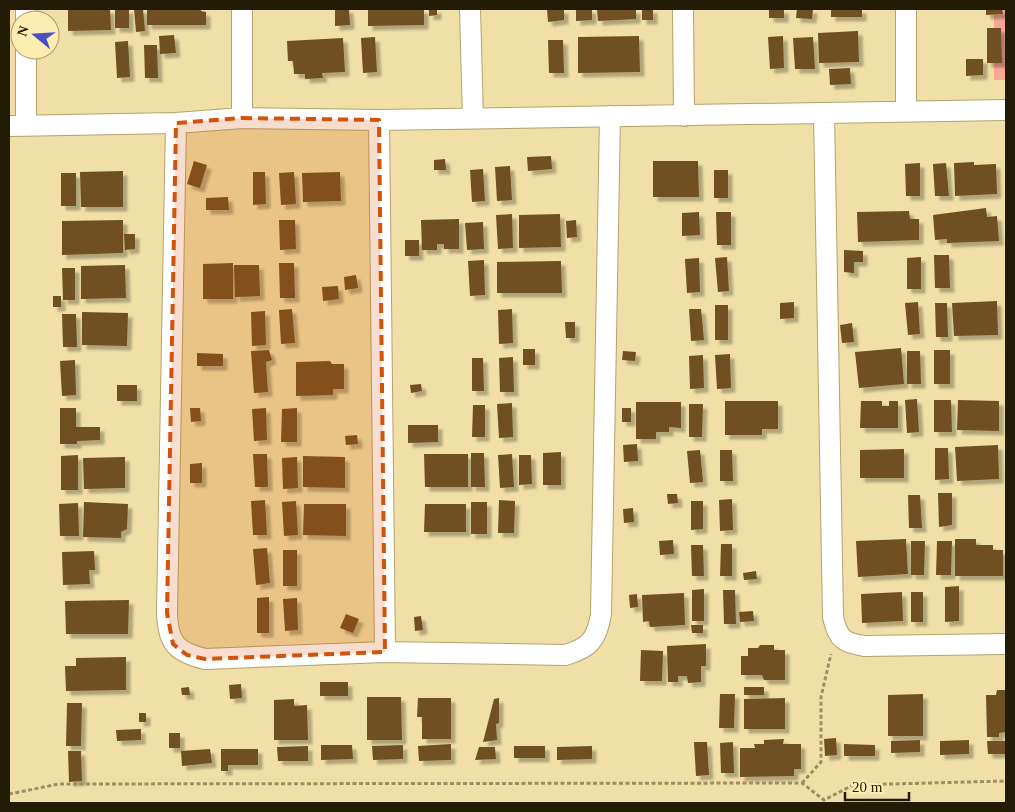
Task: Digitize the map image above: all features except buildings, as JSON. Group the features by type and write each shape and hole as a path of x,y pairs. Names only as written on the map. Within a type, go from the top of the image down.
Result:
{"street":[{"path":"242,9 242,118"},
{"path":"470,9 473,118"},
{"path":"683,9 684,116"},
{"path":"906,9 906,110"},
{"path":"25,60 17,126 176,123 242,118 379,120 684,116 906,110 1006,110"},
{"path":"824,113 833,607 836,632 848,643 865,646 1006,644"},
{"path":"176,123 167,630 173,644 187,655 204,659 385,652 566,655 581,651 591,642 598,630 601,614 610,116"},
{"path":"379,120 385,652"}],"path":[{"path":"802,783 821,762 820,697 836,632"},
{"path":"9,794 59,784 802,783 824,802 853,785 1006,781"}],"highlighted area":[{"path":"242,118 379,120 385,652 205,659 187,655 173,644 167,613 176,123"}],"shaded area":[{"path":"994,9 1006,9 1006,80 994,80"}]}
